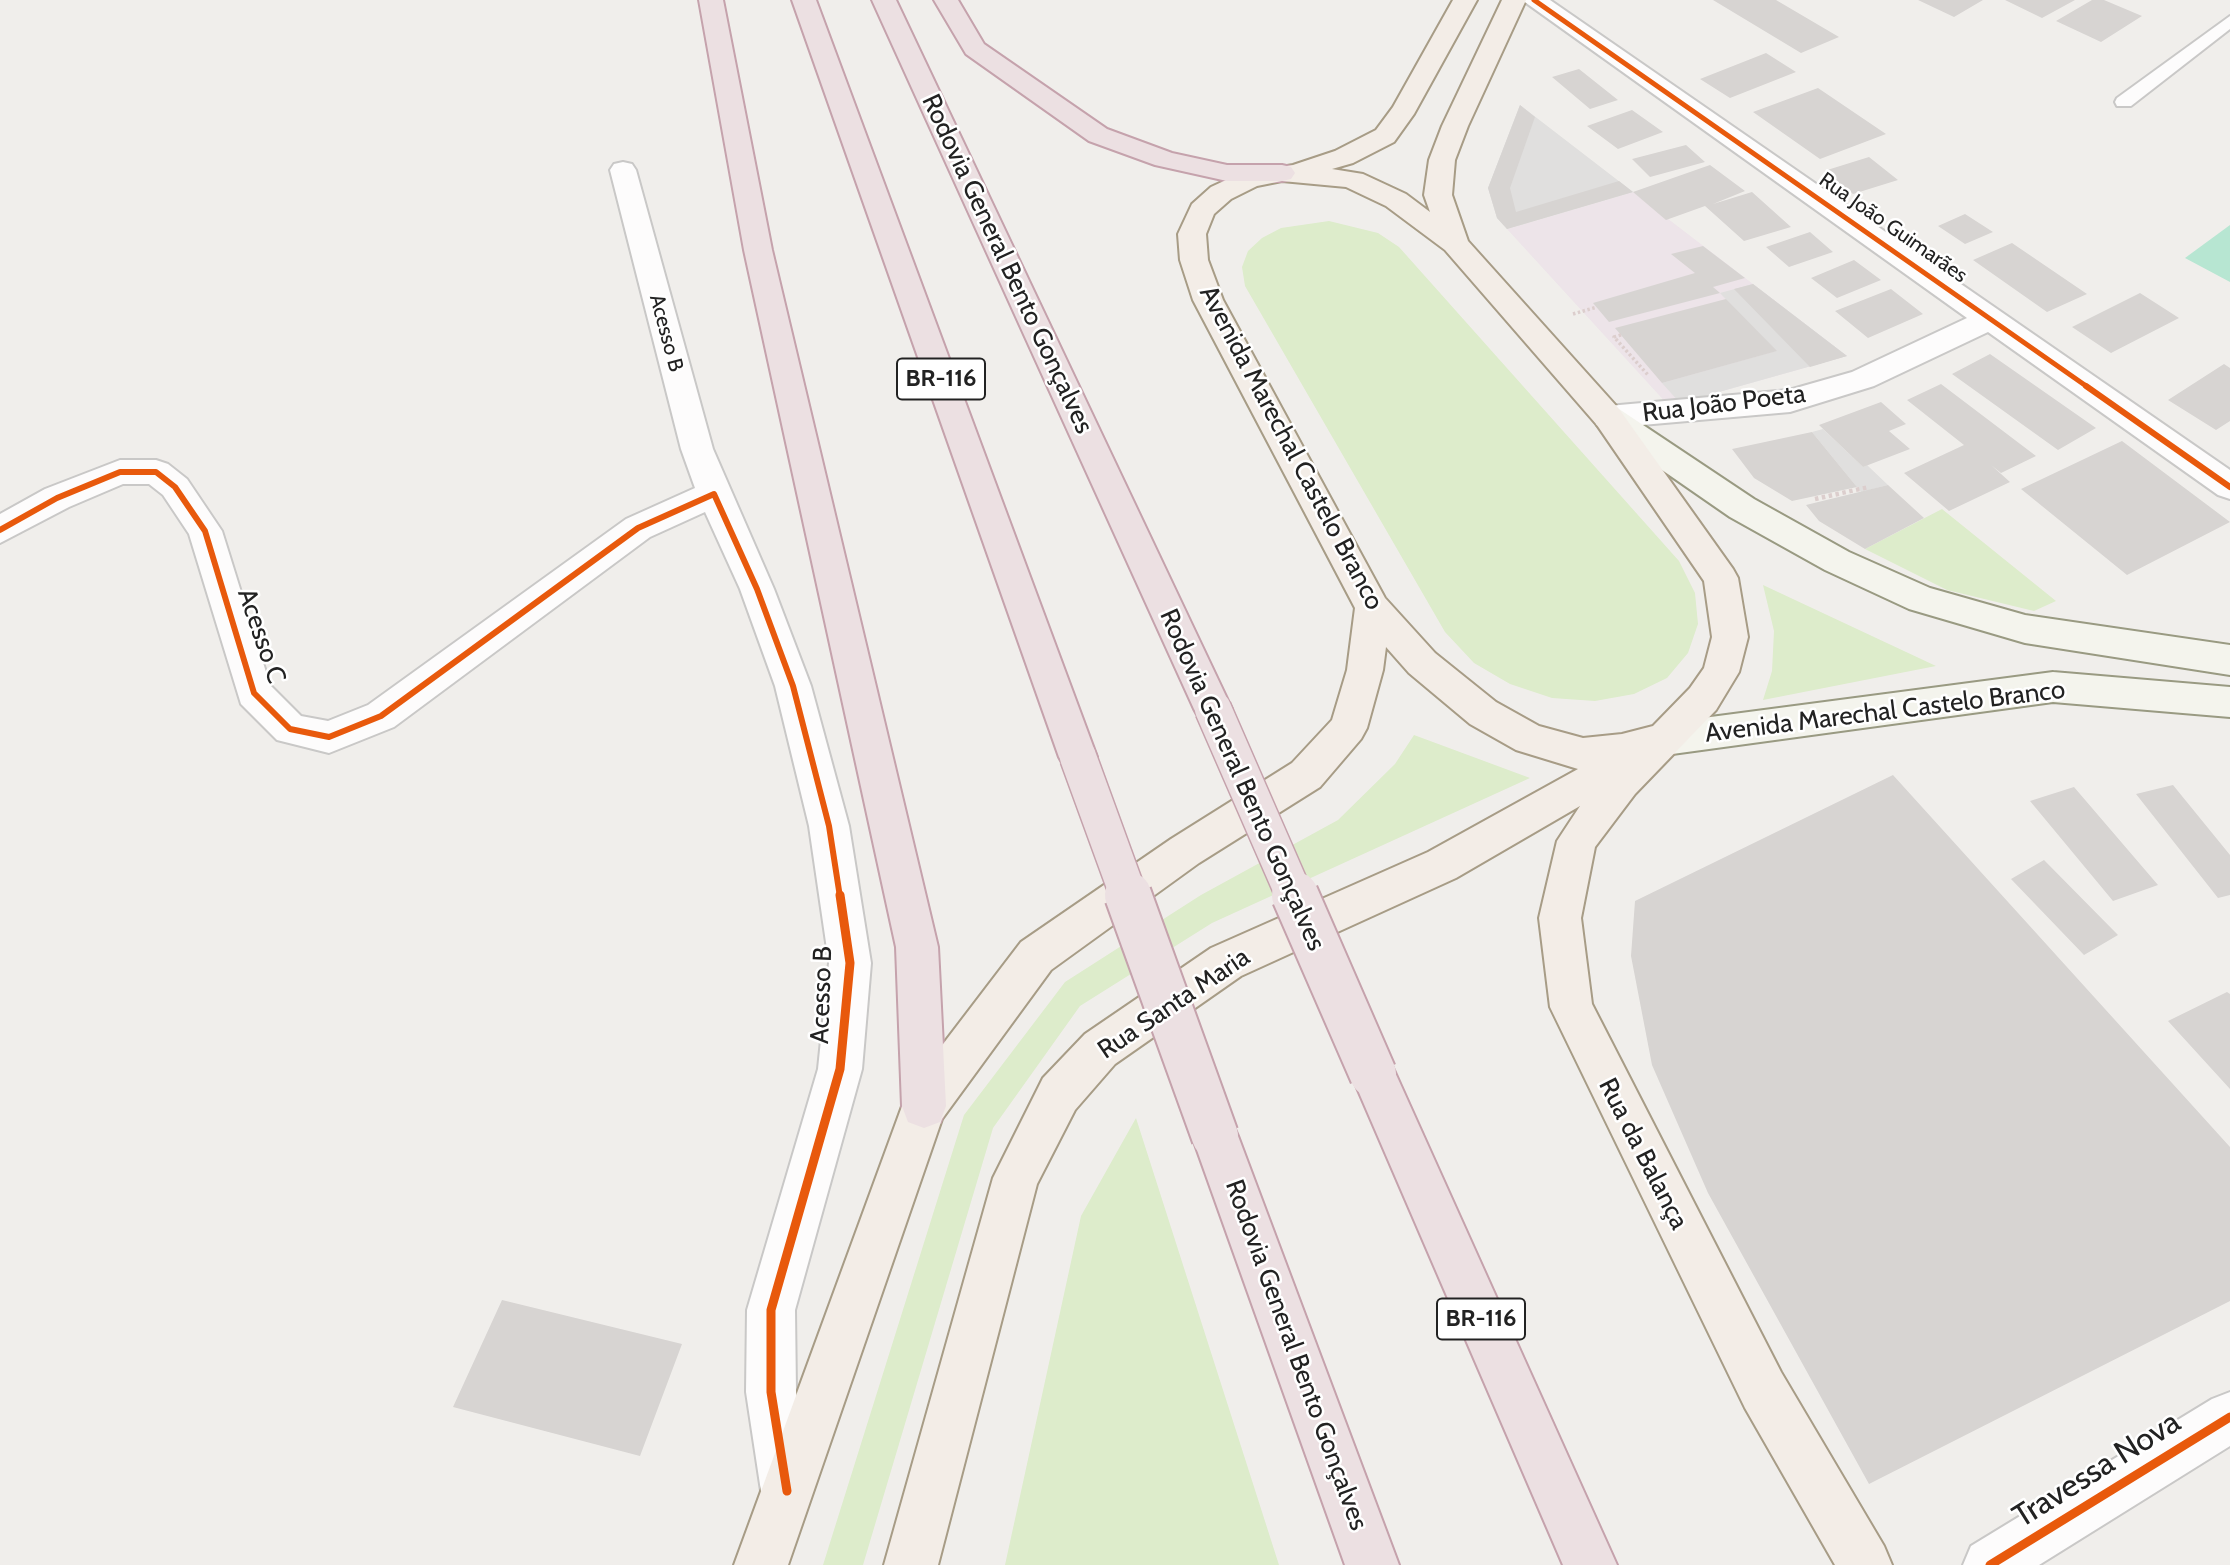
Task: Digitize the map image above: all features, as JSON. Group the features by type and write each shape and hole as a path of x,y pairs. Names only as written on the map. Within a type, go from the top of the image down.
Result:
{"highway":[{"path":"711,0 758,250 917,947 924,1106"},
{"name":"Rodovia General Bento Gonçalves","path":"804,0 1373,1565"},
{"name":"Rodovia General Bento Gonçalves","path":"884,0 1213,709 1590,1565"},
{"path":"946,0 975,49 1098,135 1164,159 1227,173 1282,173"}],"main road":[{"path":"1282,173 1344,157 1385,135 1405,109 1465,0"},
{"path":"1455,244 1438,195 1442,160 1514,0"},
{"name":"Avenida Marechal Castelo Branco","path":"1665,739 1703,699 1721,672 1730,637 1721,578 1608,417 1455,244 1396,200 1353,180 1316,174 1282,173 1249,180 1222,192 1202,210 1192,234 1194,260 1208,300 1373,608 1422,663 1483,713 1530,739 1583,754 1622,750 1665,739 2053,687 2230,702"},
{"name":"Avenida Marechal Castelo Branco","path":"1608,417 1741,508 1837,561 1921,599 2025,629 2230,660"},
{"path":"761,1565 924,1106 1036,956 1185,851 1306,775 1348,728 1365,670 1373,608"},
{"name":"Rua Santa Maria","path":"911,1565 1016,1178 1059,1094 1100,1049 1226,962 1442,865 1665,739"},
{"name":"Rua da Balança","path":"1665,739 1621,782 1577,841 1560,918 1571,1007 1763,1390 1865,1565"}],"street":[{"name":"Rua João Guimarães","path":"1534,0 2230,487"},
{"name":"Acesso B","path":"623,170 697,449 702,498 757,589 793,686 829,826 850,963 840,1069 771,1310 771,1392 787,1491"},
{"name":"Rua João Poeta","path":"1608,417 1790,401 1863,379 1992,318"},
{"name":"Acesso C","path":"0,530 57,498 120,472 156,472 175,487 205,531 254,693 290,729 329,737 382,716 638,528 702,498"},
{"name":"Travessa Nova","path":"1990,1565 2230,1418"}],"lane":[{"path":"2124,102 2230,21"}],"path":[{"path":"1621,335 1614,337 1656,384"},
{"path":"1638,363 1644,362"}],"shaded area":[{"path":"1520,105 1633,192 1507,229 1497,218 1488,188"},
{"path":"1633,192 1847,356 1669,406 1507,229"},
{"path":"1753,284 1847,356 1680,403 1662,383 1776,351 1720,293"},
{"path":"1823,429 1863,467 1867,465 1888,485 1861,492 1812,432"}],"green space":[{"path":"1329,221 1378,233 1399,247 1679,561 1695,593 1698,624 1688,653 1667,678 1634,694 1595,701 1552,698 1510,684 1474,663 1445,632 1245,286 1242,267 1248,251 1262,238 1281,228"},
{"path":"2230,225 2230,282 2185,258"},
{"path":"1942,509 2056,601 2034,611 1947,590 1865,549"},
{"path":"1763,585 1936,666 1763,700 1772,671 1774,631"},
{"path":"1414,735 1530,778 1212,923 1080,1006 993,1128 863,1565 823,1565 964,1115 1065,982 1201,895 1338,820 1395,764"},
{"path":"1136,1118 1279,1565 1005,1565 1081,1216"}],"building":[{"path":"1713,0 1776,0 1839,37 1801,53"},
{"path":"1918,0 1983,0 1954,17"},
{"path":"2005,0 2075,0 2042,18"},
{"path":"2092,0 2104,0 2142,16 2101,42 2056,21"},
{"path":"1766,53 1796,72 1730,98 1700,79"},
{"path":"1579,69 1618,100 1590,109 1552,77"},
{"path":"1818,88 1886,134 1820,159 1753,112"},
{"path":"1520,105 1535,117 1510,188 1516,212 1619,181 1633,192 1507,229 1497,218 1488,188"},
{"path":"1632,110 1663,132 1618,149 1587,126"},
{"path":"1686,145 1705,162 1650,177 1632,159"},
{"path":"1869,157 1898,180 1853,194 1824,171"},
{"path":"1710,165 1745,191 1713,204 1752,192 1791,227 1744,241 1705,206 1666,220 1633,192"},
{"path":"1965,214 1993,232 1965,244 1938,226"},
{"path":"1810,232 1833,252 1789,267 1766,247"},
{"path":"2012,243 2087,294 2047,312 1973,260"},
{"path":"1703,246 1745,278 1713,287 1720,293 1609,322 1593,303 1695,273 1671,254"},
{"path":"1854,260 1881,280 1837,298 1811,278"},
{"path":"1753,284 1847,356 1810,367 1734,289"},
{"path":"1891,289 1923,314 1868,338 1835,311"},
{"path":"2140,293 2179,318 2111,353 2072,327"},
{"path":"1726,299 1777,351 1662,383 1615,328"},
{"path":"1990,354 2096,428 2058,450 1952,374"},
{"path":"2224,364 2230,368 2230,421 2216,430 2168,400"},
{"path":"1941,384 2036,456 2001,473 1991,465 2010,482 1949,511 1904,473 1964,445 1907,400"},
{"path":"1881,402 1906,424 1889,431 1910,449 1863,467 1819,425"},
{"path":"1812,432 1857,487 1792,501 1754,478 1732,449"},
{"path":"2122,441 2230,522 2127,575 2021,489"},
{"path":"1888,485 1924,518 1865,549 1819,521 1806,505"},
{"path":"1893,775 2230,1147 2230,1301 1869,1484 1708,1193 1652,1065 1631,956 1635,901"},
{"path":"2173,785 2230,855 2230,895 2218,898 2136,794"},
{"path":"2074,787 2158,885 2113,901 2030,801"},
{"path":"2044,860 2118,935 2084,955 2011,879"},
{"path":"2227,992 2230,994 2230,1089 2168,1021"},
{"path":"502,1300 682,1344 640,1456 453,1407"}],"cycle path":[{"path":"1534,0 2230,487"},
{"path":"0,530 57,498 120,472 156,472 175,487 205,531 254,693 290,729 329,737 381,716 638,528 714,494 757,589 793,686 829,826 850,963 840,1069 771,1310 771,1392 787,1491"},
{"path":"1990,1565 2230,1417"}]}
